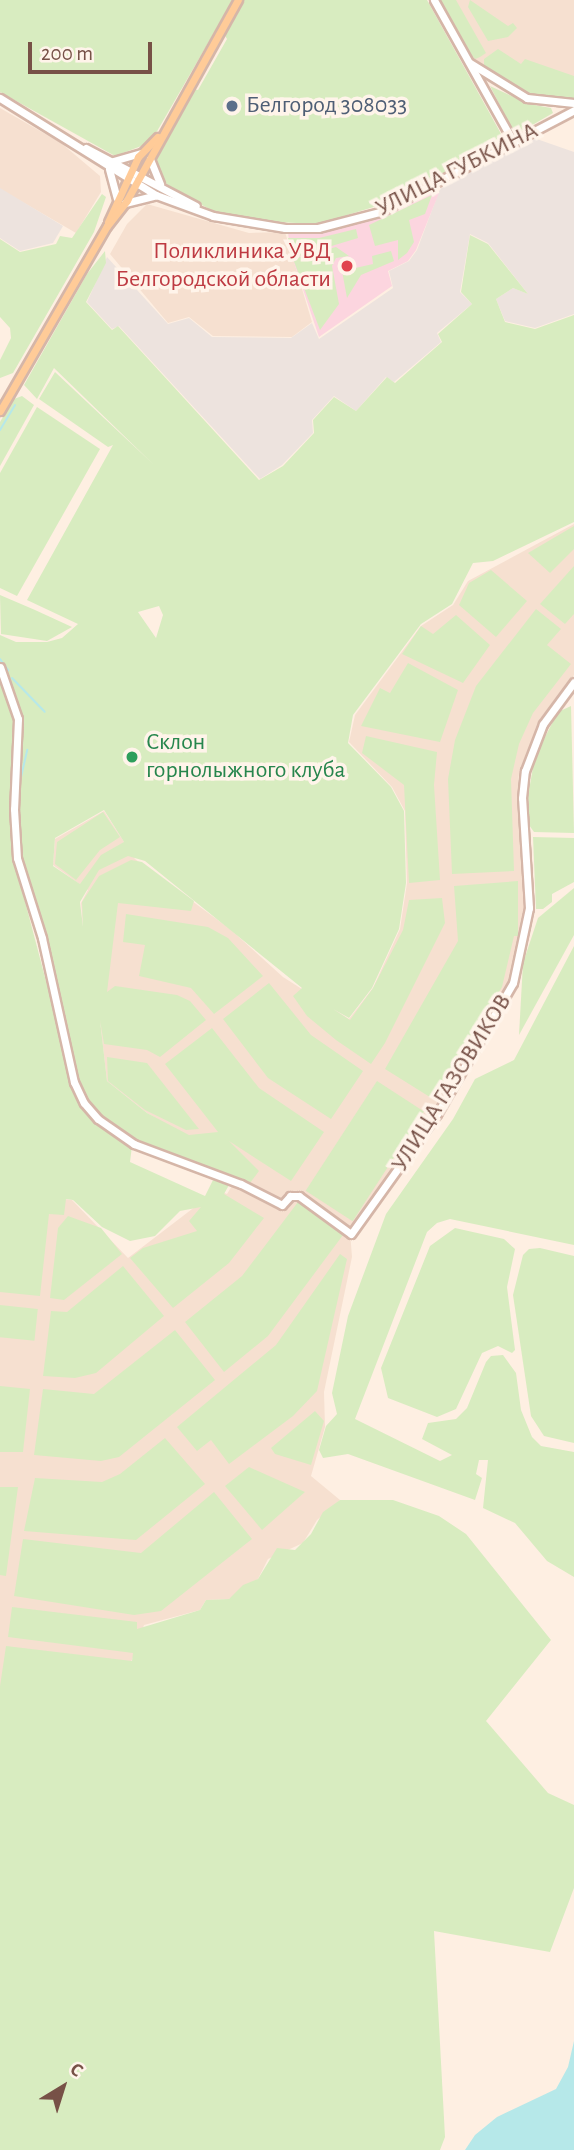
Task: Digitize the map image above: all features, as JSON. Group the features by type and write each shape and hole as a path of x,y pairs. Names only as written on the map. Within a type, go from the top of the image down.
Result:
{"main road":[{"path":"114,214 118,196 149,161 160,135 238,0"},
{"path":"0,411 114,214 126,202 139,155 160,135"},
{"path":"139,155 149,161"},
{"path":"118,196 125,194 126,202"}],"street":[{"path":"434,0 514,143"},
{"name":"УЛИЦА ГУБКИНА","path":"470,63 527,98 574,103"},
{"name":"УЛИЦА ГУБКИНА","path":"0,98 76,143 116,162 154,194 213,216 285,228 318,228 355,220 405,202 574,110"},
{"name":"УЛИЦА ГУБКИНА","path":"76,143 111,170 158,184 213,216"},
{"path":"118,196 111,170 116,162 139,155"},
{"path":"126,202 154,194 151,186 158,184 149,161"},
{"name":"УЛИЦА ГАЗОВИКОВ","path":"0,667 18,719 14,809 17,858 48,963 74,1082 98,1119 134,1144 248,1187 282,1205 290,1196 299,1196 351,1234 438,1114 513,983 529,908 522,798 526,771 543,724 574,682"}],"shaded area":[{"path":"437,0 574,0 574,100 522,93 484,70 462,46"},
{"path":"0,108 61,143 100,176 101,192 76,233 0,189"},
{"path":"531,137 574,152 574,314 535,328 505,321 496,299 513,288 528,294 488,243 470,234 460,292 472,304 437,333 441,342 394,382 386,377 356,411 334,396 312,420 313,433 282,465 260,479 119,326 112,329 87,302 107,257 168,324 189,318 212,337 291,338 312,323 319,339 393,288 389,271 409,261 417,250 440,189"},
{"path":"0,188 63,226 53,243 20,251 0,238"},
{"name":"Поликлиника УВД Белгородской области","path":"435,189 439,193 416,250 408,261 388,271 392,286 319,337 291,254 288,233 318,233 367,221"},
{"path":"147,204 249,233 285,232 312,322 292,337 213,336 189,317 168,323 110,254 127,224"},
{"path":"574,524 574,675 540,719 519,773 517,804 527,908 520,952 508,989 437,1111 350,1231 352,1257 324,1392 325,1427 311,1476 340,1500 317,1520 303,1543 268,1559 258,1579 229,1599 206,1600 200,1610 144,1625 132,1660 112,1692 17,1692 0,1686 0,1231 25,1194 72,1200 128,1258 217,1190 227,1194 242,1169 147,1113 107,1081 99,1012 109,974 71,969 66,927 83,926 81,903 88,890 53,865 55,839 104,811 135,859 230,929 283,977 349,1019 373,988 400,929 407,883 405,811 392,787 349,742 355,715 421,626 453,605 468,581"}],"green space":[{"path":"0,0 233,0 156,133 144,145 115,156 0,92"},
{"path":"244,0 427,0 505,141 403,198 318,224 255,221 215,212 189,198 162,181 153,159 192,89 198,90 227,39 224,34"},
{"path":"438,0 456,0 486,53 475,59 463,45"},
{"path":"470,0 508,26 513,23 517,28 508,37 488,41 468,7"},
{"path":"498,49 521,64 525,59 574,76 574,100 522,92 484,69 484,59"},
{"path":"490,86 529,104 551,108 553,113 522,131 513,131"},
{"path":"102,194 106,197 94,232 13,373 0,378 0,360 11,338 10,328 0,317 0,239 20,252 56,244 60,236 72,238"},
{"path":"432,195 425,214 409,220 414,242 407,253 398,260 398,240 375,246 369,225"},
{"path":"356,229 358,238 292,258 288,238 319,238"},
{"path":"470,235 488,244 528,294 513,288 496,299 505,322 535,329 574,315 574,522 493,561 473,563 452,604 421,624 353,715 348,743 391,787 404,811 406,883 399,929 372,988 349,1018 333,1009 350,1020 373,988 403,930 409,900 442,898 445,923 385,1043 371,1064 336,1040 307,1016 293,996 302,988 145,861 128,856 99,870 80,902 83,927 82,902 99,876 131,860 142,862 194,901 191,911 118,903 107,992 115,986 177,995 190,1001 206,1020 160,1057 147,1050 104,1044 100,1020 107,1081 147,1113 189,1135 218,1132 165,1064 212,1028 259,1088 324,1132 291,1181 229,1141 259,1171 250,1183 135,1141 94,1113 75,1080 19,858 19,719 9,678 0,664 0,635 16,642 47,642 62,638 78,624 27,600 113,445 108,447 39,399 55,372 153,464 54,368 37,399 24,385 87,274 105,251 106,263 86,302 112,330 118,326 259,480 283,466 314,433 313,420 334,397 356,411 387,377 395,383 442,342 438,334 472,304 461,292","holes":["159,606 163,615 156,638 138,612","104,810 124,842 101,855 80,884 53,866 55,838"]},
{"path":"336,247 349,256 336,258 332,266 339,304 320,330 293,259"},
{"path":"391,251 394,261 361,275 347,298 342,271 373,264 372,256"},
{"path":"22,396 34,405 0,466 0,422 14,399"},
{"path":"37,407 100,449 17,596 0,588 0,473"},
{"path":"574,526 574,549 550,573 528,553"},
{"path":"574,566 574,614 565,624 540,604"},
{"path":"491,570 527,601 496,637 459,605 469,583"},
{"path":"0,595 72,627 47,641 1,634"},
{"path":"536,609 561,629 547,645 571,664 533,713 519,744 511,779 514,871 452,874 448,779 455,740 476,686"},
{"path":"456,615 490,645 463,683 402,654 421,626 433,634"},
{"path":"408,663 458,690 440,742 361,726 380,688 390,693"},
{"path":"0,673 15,719 12,852 76,1095 96,1122 132,1146 130,1162 205,1196 213,1180 229,1185 224,1194 264,1218 229,1263 173,1308 130,1258 143,1248 197,1231 189,1221 201,1207 180,1211 155,1236 130,1241 102,1227 73,1200 66,1199 64,1215 49,1214 40,1296 0,1292"},
{"path":"571,706 574,833 534,832 529,825 528,796 535,756 558,712"},
{"path":"366,736 437,752 434,785 440,880 409,883 404,785 362,753"},
{"path":"103,812 120,837 100,850 76,880 55,864 57,842"},
{"path":"533,837 574,838 574,882 552,894 552,902 543,909 536,909"},
{"path":"518,881 518,936 514,936 502,987 433,1099 385,1069 458,941 454,886"},
{"path":"574,888 574,935 519,1035 523,963 538,918"},
{"path":"126,914 208,927 228,938 263,976 214,1014 191,988 139,976 145,945 123,942"},
{"path":"574,946 574,1245 450,1219 437,1223 427,1232 355,1419 440,1461 452,1455 422,1439 428,1423 456,1419 467,1408 486,1362 491,1356 503,1355 516,1373 521,1410 532,1437 541,1446 574,1452 574,1577 547,1561 515,1523 483,1508 488,1460 479,1460 476,1474 482,1478 475,1500 348,1454 323,1458 319,1450 326,1426 337,1414 332,1393 348,1316 386,1214 453,1119 475,1079 514,1060"},
{"path":"269,983 311,1035 363,1071 331,1119 268,1078 223,1019"},
{"path":"107,1057 147,1063 199,1129 186,1130 145,1110 108,1081"},
{"path":"377,1081 424,1111 353,1221 306,1191"},
{"path":"298,1202 343,1235 268,1336 224,1372 185,1322 242,1276"},
{"path":"68,1216 101,1228 122,1254 64,1300 50,1298 58,1228"},
{"path":"455,1228 504,1239 515,1249 507,1287 515,1350 512,1353 498,1346 482,1353 456,1409 437,1417 388,1398 381,1368 430,1246"},
{"path":"540,1248 574,1256 574,1443 544,1436 531,1416 513,1295 523,1255 529,1249"},
{"path":"340,1254 347,1259 317,1391 293,1416 229,1464 211,1440 197,1451 177,1427 276,1345"},
{"path":"123,1266 164,1316 96,1373 75,1378 43,1376 51,1311 67,1312"},
{"path":"0,1305 38,1309 34,1341 0,1337"},
{"path":"175,1330 215,1380 119,1457 101,1461 34,1455 43,1389 94,1394"},
{"path":"0,1386 30,1389 23,1452 0,1452"},
{"path":"315,1411 324,1421 311,1465 275,1454 271,1448"},
{"path":"165,1438 205,1484 136,1540 24,1531 35,1478 102,1482 120,1474"},
{"path":"249,1467 305,1492 262,1530 225,1486"},
{"path":"0,1487 18,1487 6,1576 0,1575"},
{"path":"214,1492 252,1539 161,1611 134,1615 14,1596 23,1539 141,1553"},
{"path":"340,1500 393,1500 439,1516 466,1534 551,1640 486,1721 548,1793 574,1805 574,1888 550,1952 434,1931 445,2137 440,2150 0,2150 0,1686 6,1646 132,1661 133,1653 8,1637 12,1607 137,1622 137,1629 200,1610 206,1600 229,1599 243,1585 258,1579 277,1548 295,1550 311,1534 323,1512"}],"water":[{"path":"574,2041 574,2150 465,2150 475,2135 497,2117 556,2089 568,2067"}],"waterway":[{"path":"0,430 15,405"},
{"path":"0,659 8,670"},
{"path":"12,678 45,712"},
{"path":"21,777 27,750"},
{"path":"18,790 20,780"},
{"path":"20,855 25,873"},
{"path":"28,881 42,926"},
{"path":"48,948 59,996"}],"place":[{"name":"Белгород 308033","path":"232,106"},
{"name":"Поликлиника УВД Белгородской области","path":"347,266"},
{"name":"Склон горнолыжного клуба","path":"132,757"}]}
